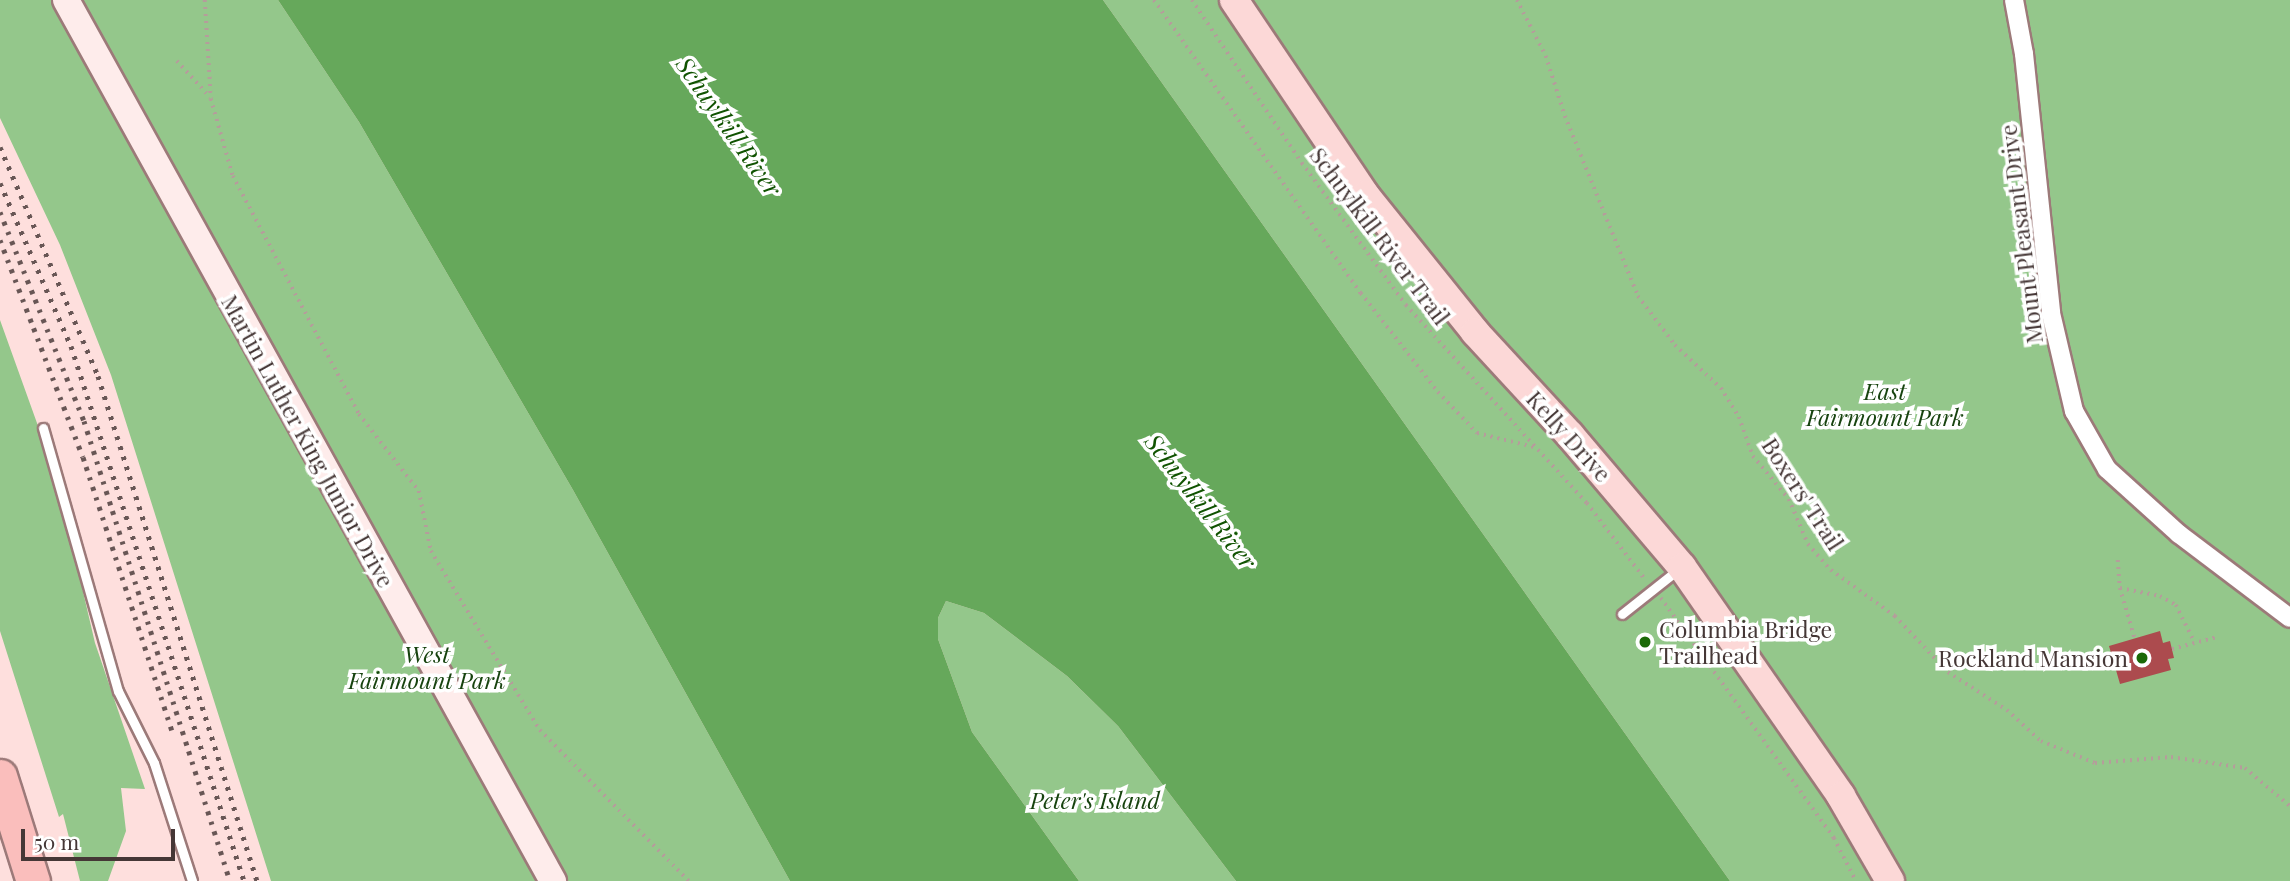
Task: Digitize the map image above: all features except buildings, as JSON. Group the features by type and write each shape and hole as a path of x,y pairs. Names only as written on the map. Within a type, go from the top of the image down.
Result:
{"highway":[{"path":"0,776 33,881"}],"main road":[{"name":"Martin Luther King Junior Drive","path":"66,0 553,881"},
{"name":"Kelly Drive","path":"1234,0 1365,195 1475,332 1570,435 1682,567 1841,796 1890,881"}],"street":[{"name":"Mount Pleasant Drive","path":"2014,0 2024,54 2051,313 2074,411 2107,469 2179,534 2290,618"}],"lane":[{"path":"43,428 118,691 154,763 192,881"},
{"path":"1622,614 1682,567"}],"path":[{"path":"205,0 211,99 233,176 371,435 399,462 419,491 431,551 525,710 565,760 689,881"},
{"path":"1154,0 1361,293 1438,392 1477,433 1536,447"},
{"name":"Schuylkill River Trail","path":"1192,0 1302,163 1406,305 1587,503 1641,573"},
{"name":"Boxers' Trail","path":"1517,0 1546,56 1565,117 1638,296 1675,345 1721,388 1739,417 1753,456 1790,499 1808,544 1830,570 1895,616 1948,672 2007,710 2041,741 2095,763 2171,757 2245,768 2290,806"},
{"path":"177,61 211,99"},
{"path":"2119,559 2120,588 2135,639"},
{"path":"2120,588 2160,596 2176,605 2195,643"},
{"path":"1664,601 1834,838 1856,881"},
{"path":"2172,649 2217,638"}],"green space":[{"name":"West Fairmount Park","path":"0,0 278,0 359,122 573,490 790,881 271,881 111,375 60,245 0,118"},
{"name":"East Fairmount Park","path":"1103,0 2290,0 2290,881 1730,881"},
{"path":"0,320 56,476 95,643 145,789 121,788 126,831 108,881 80,881 63,814 59,817 0,631"},
{"name":"Peter's Island","path":"946,601 984,613 1067,676 1118,726 1236,881 1079,881 972,732 938,639 938,618"}],"water":[{"name":"Schuylkill River","path":"278,0 1103,0 1730,881 1236,881 1118,726 1067,676 984,613 946,601 938,618 938,639 972,732 1079,881 790,881 573,490 359,122"}],"railway":[{"path":"0,147 98,376 257,881"},
{"path":"0,183 71,346 244,881"},
{"path":"0,212 84,421 230,881"},
{"path":"0,240 83,457 173,734"}],"place":[{"name":"Columbia Bridge Trailhead","path":"1645,642"},
{"name":"Rockland Mansion","path":"2142,658"}]}
